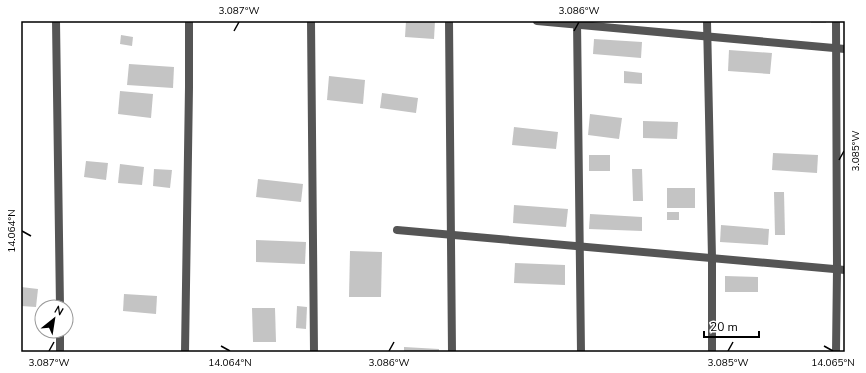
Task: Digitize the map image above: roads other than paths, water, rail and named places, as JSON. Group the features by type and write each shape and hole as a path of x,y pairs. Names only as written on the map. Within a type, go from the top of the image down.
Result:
{"street":[{"path":"56,21 60,299"},
{"path":"185,352 189,21"},
{"path":"311,21 314,352"},
{"path":"449,21 452,352"},
{"path":"537,21 577,23 708,37 845,49"},
{"path":"708,21 712,352"},
{"path":"836,21 841,269 836,352"},
{"path":"577,23 581,352"},
{"path":"397,230 841,269"},
{"path":"60,339 60,352"}]}
